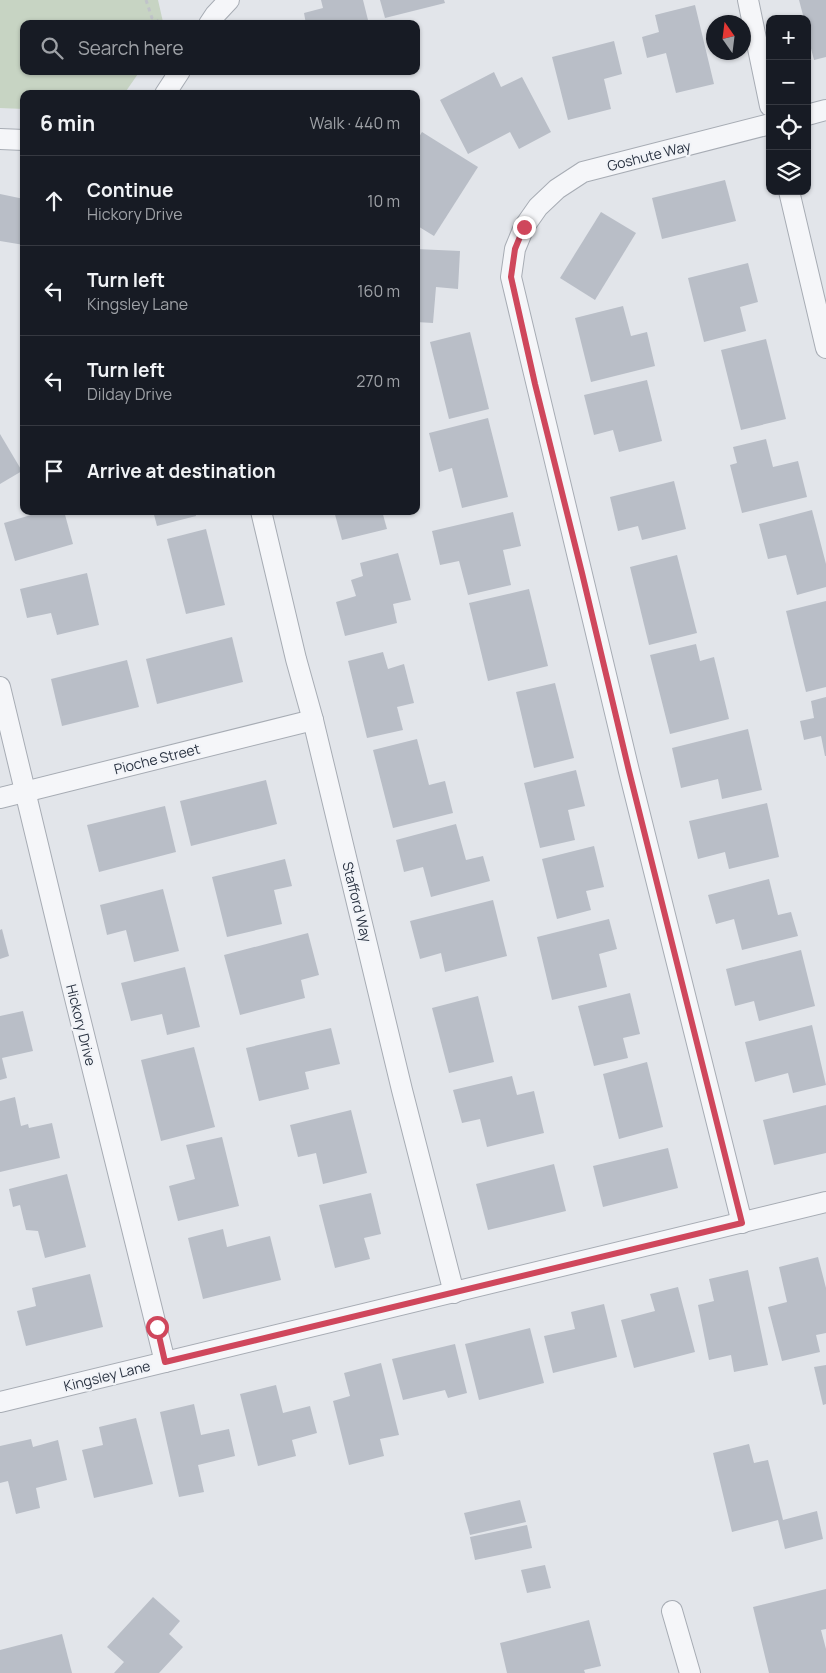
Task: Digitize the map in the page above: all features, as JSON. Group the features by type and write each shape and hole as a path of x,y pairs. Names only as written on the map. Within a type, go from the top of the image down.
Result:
{"street":[{"path":"212,20 215,14 229,0"},
{"path":"748,0 770,105"},
{"path":"168,90 177,75"},
{"path":"811,114 826,110"},
{"name":"Goshute Way","path":"742,1223 629,771 535,384 511,277 515,249 524,227 538,207 557,189 583,172 766,125"},
{"path":"0,139 20,140"},
{"path":"790,195 826,348"},
{"name":"Stafford Way","path":"262,515 402,1090 454,1293"},
{"name":"Hickory Drive","path":"0,688 165,1362"},
{"name":"Pioche Street","path":"0,798 313,720"},
{"name":"Kingsley Lane","path":"0,1402 826,1202"},
{"path":"672,1611 690,1673"}],"path":[{"path":"146,0 152,18 156,20"}],"green space":[{"path":"0,0 158,0 163,20 20,20 20,75 137,75 127,90 20,90 20,109 0,108"}],"building":[{"path":"321,0 363,0 368,20 305,20 304,13 323,8"},
{"path":"380,0 444,0 445,3 385,18"},
{"path":"799,0 826,0 826,57 814,60 811,48 811,15 803,15"},
{"path":"695,5 706,51 706,60 708,60 714,84 676,93 666,53 647,58 642,37 659,32 655,15"},
{"path":"614,41 622,74 604,79 611,109 568,120 552,57"},
{"path":"494,72 501,87 522,77 551,132 519,149 510,132 468,154 440,100"},
{"path":"422,132 478,167 434,236 420,227 420,135"},
{"path":"725,180 736,221 662,239 652,198"},
{"path":"0,194 20,198 20,244 0,241"},
{"path":"601,212 636,233 595,300 560,278"},
{"path":"420,249 460,251 458,289 436,287 433,323 420,322"},
{"path":"748,263 758,302 740,307 746,331 704,342 688,278"},
{"path":"623,306 631,336 647,332 655,366 591,382 575,318"},
{"path":"470,332 489,409 449,419 430,342"},
{"path":"766,339 786,419 741,430 721,350"},
{"path":"647,380 662,441 619,452 613,430 594,435 584,395"},
{"path":"488,418 508,497 462,508 452,468 439,472 429,433"},
{"path":"0,434 20,468 20,472 0,484"},
{"path":"766,439 773,467 798,461 807,497 742,513 730,465 737,463 733,447"},
{"path":"674,481 686,529 642,540 638,526 618,531 610,497"},
{"path":"812,510 826,564 826,587 797,595 786,555 768,559 759,524"},
{"path":"513,512 521,546 503,550 511,585 468,595 459,561 440,565 432,531"},
{"path":"31,515 65,515 73,544 15,561 4,523"},
{"path":"154,515 196,515 196,516 157,526"},
{"path":"335,515 383,515 387,529 342,540"},
{"path":"206,529 225,605 186,614 167,539"},
{"path":"398,553 411,600 393,604 397,623 345,636 336,602 356,596 351,580 363,576 360,563"},
{"path":"677,555 697,633 649,645 630,567"},
{"path":"87,573 99,625 57,635 51,613 27,618 20,589"},
{"path":"529,589 548,666 488,681 469,603"},
{"path":"826,601 826,687 806,692 786,611"},
{"path":"232,637 243,682 157,704 146,659"},
{"path":"696,644 700,661 714,657 729,719 670,734 650,655"},
{"path":"383,652 388,669 404,664 414,703 397,707 403,730 367,738 348,661"},
{"path":"127,660 139,707 62,726 51,679"},
{"path":"555,683 574,758 534,768 516,692"},
{"path":"826,697 825,756 821,736 804,740 800,721 814,718 811,701"},
{"path":"748,729 762,790 722,799 718,779 681,788 672,748"},
{"path":"417,739 429,785 445,781 453,813 393,828 373,750"},
{"path":"576,770 585,806 568,810 575,840 540,848 524,783"},
{"path":"266,780 277,824 191,846 180,801"},
{"path":"767,803 779,857 729,869 725,852 698,859 689,821"},
{"path":"165,806 176,852 99,872 87,825"},
{"path":"456,824 466,860 483,856 490,881 431,897 423,867 404,872 396,840"},
{"path":"594,846 604,887 586,891 591,910 557,919 542,859"},
{"path":"285,859 292,886 274,890 282,924 227,937 212,877"},
{"path":"769,879 778,915 791,912 798,936 742,950 734,919 716,924 708,895"},
{"path":"163,889 179,951 134,962 126,930 107,935 100,905"},
{"path":"493,900 507,956 445,972 441,953 420,959 410,921"},
{"path":"609,919 617,949 599,954 607,987 552,1000 537,937"},
{"path":"2,929 9,956 0,959 0,930"},
{"path":"308,933 319,975 301,980 305,998 240,1015 224,955"},
{"path":"801,950 815,1006 759,1021 754,1001 735,1006 726,969"},
{"path":"185,967 200,1027 167,1035 162,1014 131,1021 121,983"},
{"path":"630,993 640,1034 623,1038 628,1058 594,1066 578,1006"},
{"path":"478,996 494,1062 449,1073 432,1008"},
{"path":"23,1011 33,1051 2,1058 7,1078 0,1080 0,1016"},
{"path":"812,1025 826,1085 793,1093 788,1073 755,1082 745,1042"},
{"path":"331,1028 340,1064 305,1072 309,1089 259,1101 246,1048"},
{"path":"194,1047 215,1127 161,1141 141,1060"},
{"path":"647,1062 663,1127 619,1139 603,1074"},
{"path":"512,1076 517,1095 534,1091 544,1133 487,1147 480,1119 462,1123 453,1090"},
{"path":"15,1097 21,1126 28,1124 29,1128 52,1123 60,1158 0,1172 0,1101"},
{"path":"826,1105 826,1153 774,1165 763,1120"},
{"path":"351,1110 367,1173 323,1184 316,1153 298,1157 290,1125"},
{"path":"222,1137 239,1206 178,1221 169,1186 195,1179 186,1145"},
{"path":"668,1148 678,1188 603,1207 593,1166"},
{"path":"554,1164 566,1211 488,1230 476,1184"},
{"path":"67,1174 86,1247 45,1258 38,1231 26,1230 20,1205 13,1207 9,1189"},
{"path":"371,1193 381,1234 364,1238 370,1259 335,1268 319,1205"},
{"path":"223,1229 227,1247 270,1236 281,1280 203,1299 188,1238"},
{"path":"818,1257 826,1288 826,1333 816,1335 820,1352 782,1361 768,1307 787,1302 779,1267"},
{"path":"748,1270 768,1365 734,1372 731,1355 709,1360 698,1305 714,1301 709,1279"},
{"path":"90,1274 103,1327 26,1346 17,1311 36,1306 32,1288"},
{"path":"678,1287 695,1352 634,1368 621,1320 655,1311 650,1294"},
{"path":"604,1304 617,1357 553,1373 544,1336 575,1329 571,1312"},
{"path":"530,1328 544,1383 479,1400 465,1344"},
{"path":"455,1344 467,1393 448,1398 445,1390 403,1400 392,1359"},
{"path":"381,1363 399,1435 380,1439 384,1456 349,1465 333,1401 350,1396 344,1373"},
{"path":"826,1365 826,1404 823,1405 814,1367"},
{"path":"276,1385 283,1413 310,1406 317,1433 292,1440 296,1456 258,1466 240,1394"},
{"path":"194,1404 201,1435 229,1429 235,1456 198,1465 204,1492 179,1497 160,1412"},
{"path":"136,1418 153,1484 94,1498 82,1450 103,1445 99,1427"},
{"path":"31,1439 33,1447 58,1440 67,1480 36,1488 40,1508 16,1514 8,1481 0,1483 0,1446"},
{"path":"749,1444 754,1463 768,1460 783,1520 817,1511 823,1539 785,1549 778,1520 732,1532 713,1453"},
{"path":"520,1500 526,1522 470,1535 464,1513"},
{"path":"527,1525 532,1548 475,1560 470,1537"},
{"path":"545,1565 551,1588 527,1593 521,1570"},
{"path":"826,1589 826,1629 821,1630 826,1649 826,1673 769,1673 753,1607"},
{"path":"153,1597 180,1621 169,1634 183,1647 159,1673 114,1673 124,1662 107,1647"},
{"path":"589,1620 601,1666 584,1670 585,1673 507,1673 500,1643"},
{"path":"62,1634 72,1673 0,1673 0,1650"}],"route":[{"path":"157,1327 165,1362 742,1223 629,771 535,384 511,277 515,249 524,227"}]}
